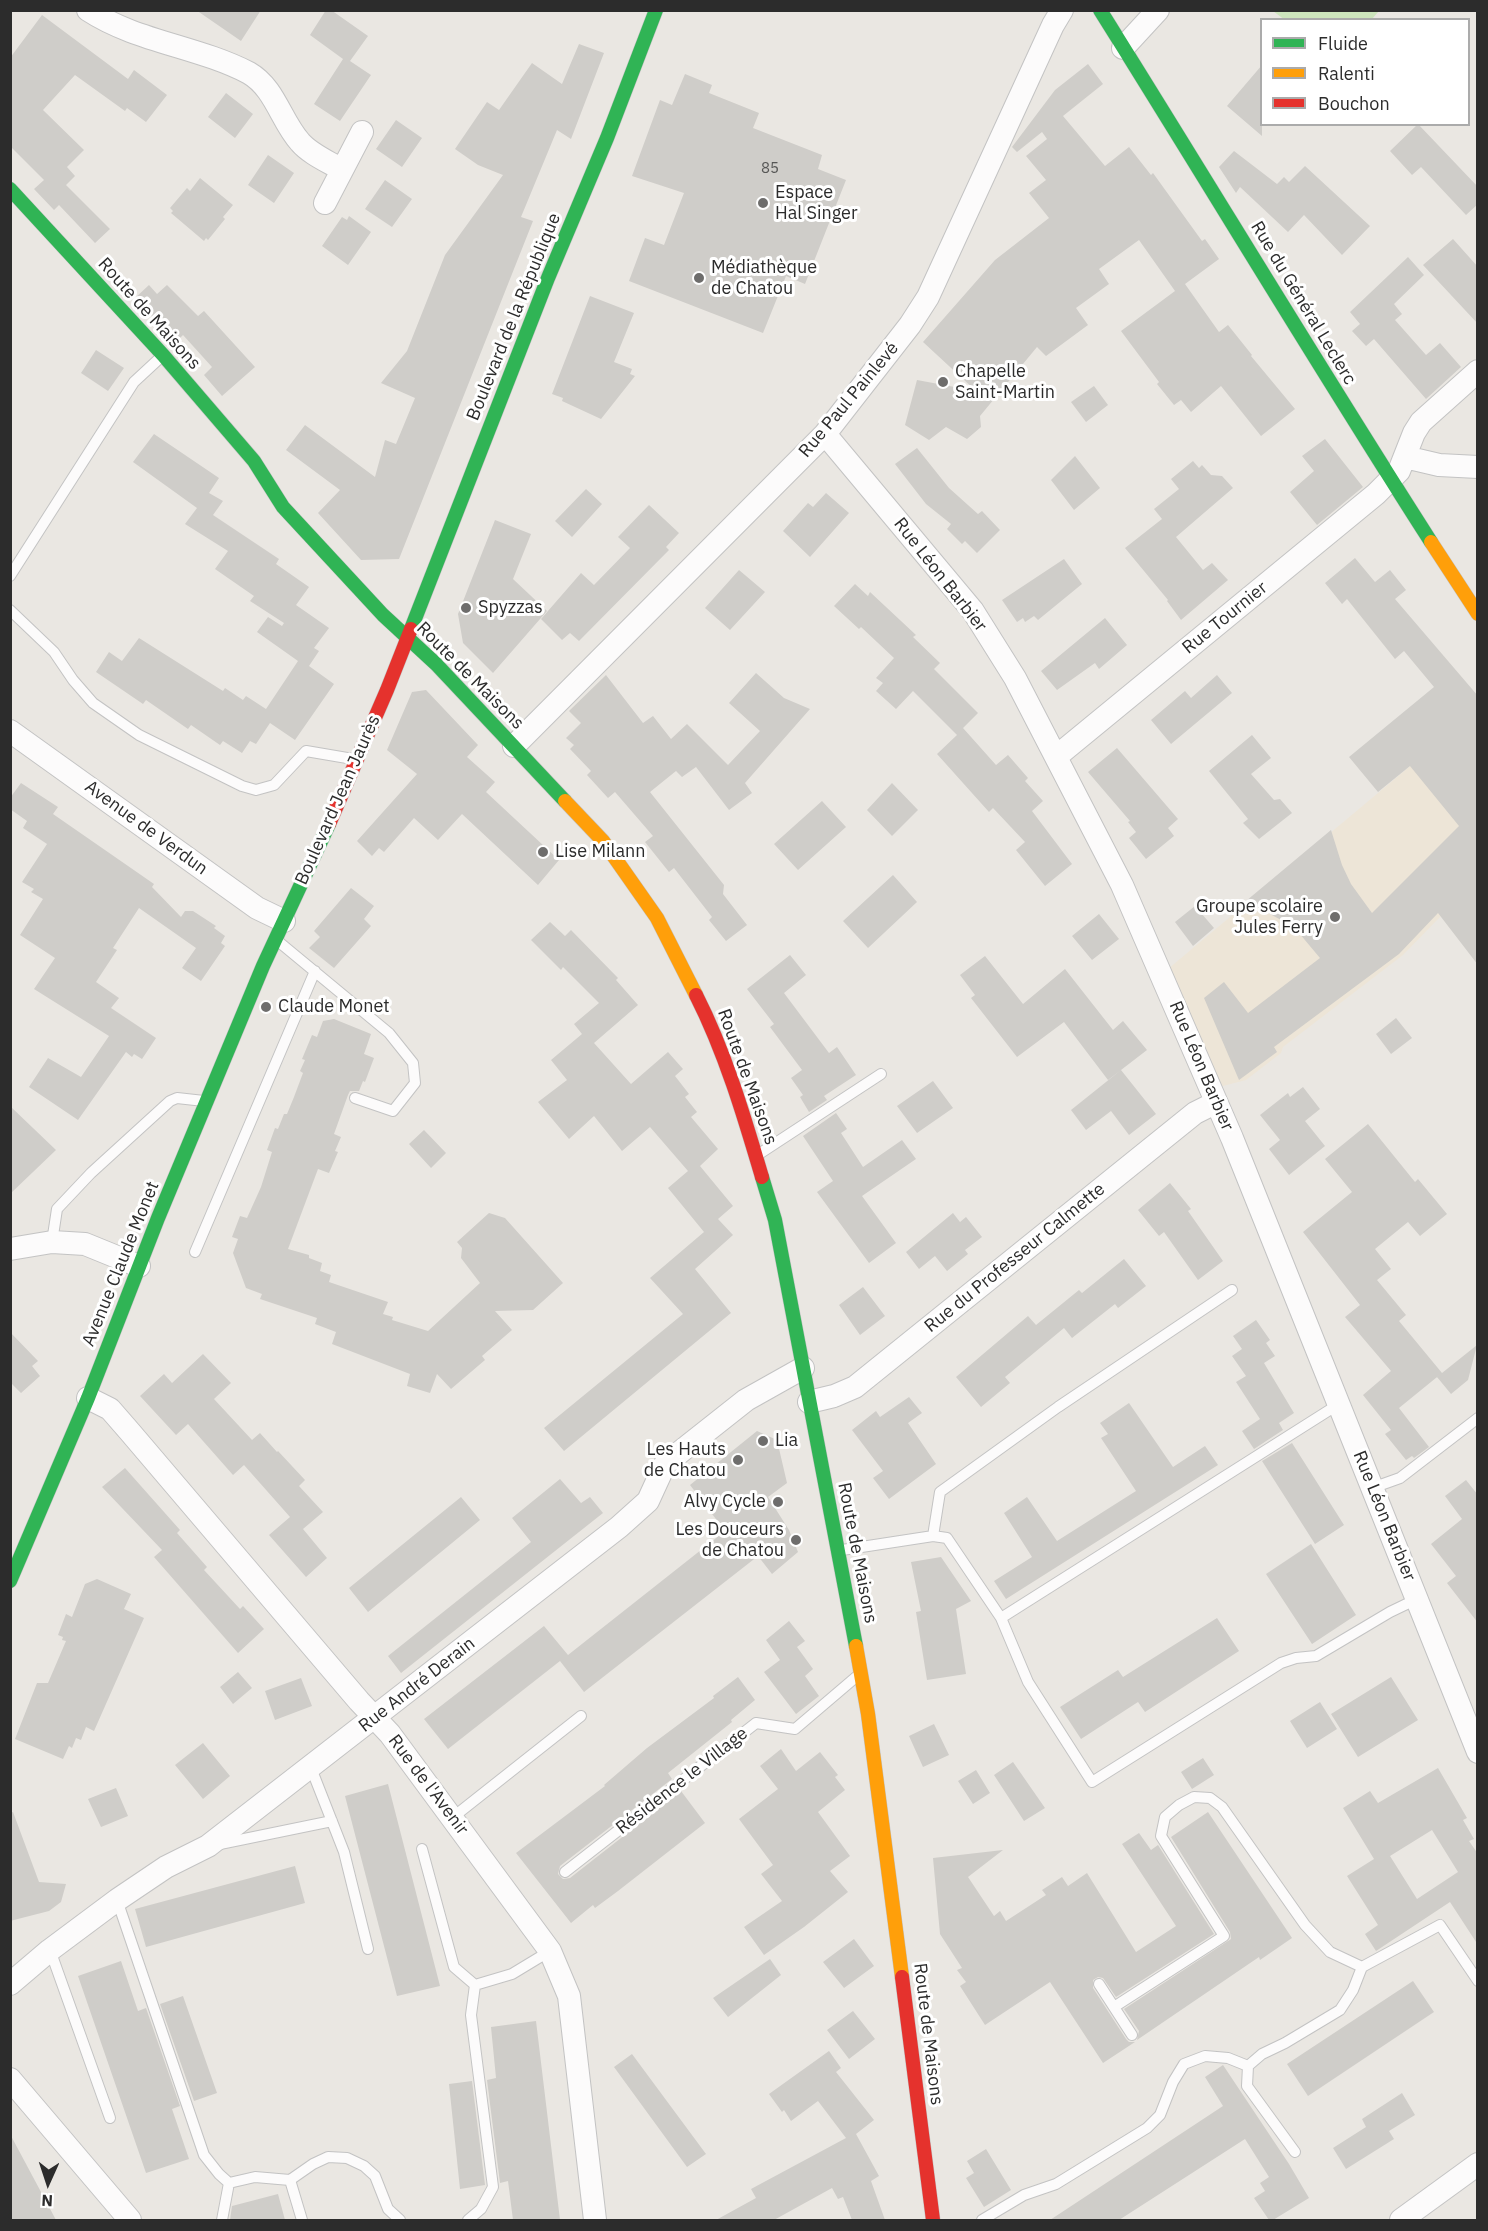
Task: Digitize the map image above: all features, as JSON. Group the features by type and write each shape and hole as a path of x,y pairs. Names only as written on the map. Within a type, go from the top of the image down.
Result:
{"street":[{"path":"88,10 106,22 126,30 203,53 251,75 271,95 301,144 342,170"},
{"name":"Boulevard de la République","path":"406,637 426,594 543,289 607,138 656,10"},
{"name":"Rue Paul Painlevé","path":"514,746 825,434 910,325 928,297 1053,25 1062,10"},
{"name":"Rue du Général Leclerc","path":"1100,10 1353,420 1478,614"},
{"path":"1123,48 1158,10"},
{"path":"325,203 362,132"},
{"name":"Route de Maisons","path":"10,189 163,355 254,461 284,507 383,615 436,664 603,841 657,918 706,1014 746,1119 775,1220 839,1551 861,1673 888,1863 933,2220"},
{"name":"Rue Tournier","path":"1057,756 1376,494 1399,471 1421,422 1478,371"},
{"name":"Rue Léon Barbier","path":"825,434 973,611 1015,678 1122,885 1168,986 1215,1103 1232,1138 1478,1752"},
{"path":"1406,457 1439,465 1478,467"},
{"name":"Boulevard Jean Jaurès","path":"266,960 312,863 387,690 406,637"},
{"name":"Avenue de Verdun","path":"10,731 257,908 280,930"},
{"name":"Avenue Claude Monet","path":"10,1581 88,1398 139,1266 266,960"},
{"name":"Rue du Professeur Calmette","path":"809,1402 834,1396 855,1387 1195,1113 1215,1103"},
{"path":"10,1249 52,1242 85,1244 139,1266"},
{"name":"Rue André Derain","path":"10,1984 50,1950 117,1900 166,1867 208,1846 311,1768 619,1527 648,1501 665,1464 746,1400 803,1368"},
{"name":"Rue de l'Avenir","path":"88,1398 110,1409 390,1734 550,1951 569,1996 595,2220"},
{"path":"10,2079 130,2220"},
{"path":"1401,2220 1477,2165"}],"lane":[{"path":"10,576 134,382 163,355"},
{"path":"10,610 54,652 93,704 139,735 242,786 256,790 274,785 306,751 356,760"},
{"path":"280,930 315,971 389,1033 413,1063 415,1083 393,1111 355,1098"},
{"path":"195,1252 315,971"},
{"path":"756,1155 881,1074"},
{"path":"52,1242 57,1209 91,1173 170,1101 177,1098 207,1101"},
{"path":"933,1536 940,1492 1058,1407 1232,1290"},
{"path":"1001,1618 1339,1404"},
{"path":"1372,1488 1400,1478 1478,1418"},
{"path":"839,1551 933,1536 946,1538 1001,1618 1028,1682 1092,1782 1281,1663 1296,1658 1316,1656 1390,1612 1417,1599"},
{"name":"Résidence le Village","path":"565,1872 756,1723 795,1729 861,1673"},
{"path":"452,1818 581,1716"},
{"path":"311,1768 344,1852 368,1949"},
{"path":"1114,2007 1224,1936 1161,1836 1166,1817 1179,1805 1194,1797 1210,1798 1222,1807 1305,1925 1330,1952 1362,1967"},
{"path":"208,1846 332,1821"},
{"path":"422,1849 454,1967 475,1985"},
{"path":"117,1900 204,2155 229,2183"},
{"path":"1295,2152 1247,2086 1248,2066 1262,2054 1340,2010 1353,1990 1362,1967 1440,1925 1478,1981"},
{"path":"50,1950 110,2118"},
{"path":"475,1985 512,1974 550,1951"},
{"path":"1099,1984 1132,2035"},
{"path":"468,2220 481,2209 493,2187 471,2015 475,1985"},
{"path":"982,2220 1024,2195 1056,2184 1147,2128 1160,2115 1173,2082 1184,2064 1205,2056 1228,2058 1248,2066"},
{"path":"229,2183 255,2178 290,2180 328,2157 347,2158 364,2166 375,2176 388,2209 400,2220"},
{"path":"290,2180 302,2220"},
{"path":"222,2220 229,2183"}],"shaded area":[{"name":"Groupe scolaire Jules Ferry","path":"1477,710 1477,879 1403,955 1283,1047 1281,1053 1246,1080 1219,1087 1168,969"}],"green space":[{"path":"1379,10 1373,18 1282,18 1273,11"}],"building":[{"path":"196,10 261,10 241,41"},
{"path":"326,10 331,10 368,36 350,61 371,75 340,121 314,104 343,59 310,35"},
{"path":"42,15 128,79 134,70 167,95 146,122 127,108 125,111 75,75 43,110 84,150 67,167 75,176 66,185 110,229 95,243 59,205 54,210 34,189 44,180 10,146 10,58"},
{"path":"579,44 604,53 571,139 557,130 521,217 533,221 399,559 361,560 318,513 340,490 286,450 305,425 375,477 385,440 396,444 415,398 381,383 407,351 445,255 503,175 478,165 455,149 487,102 499,110 532,63 562,84"},
{"path":"1088,64 1103,84 1063,116 1105,166 1129,147 1151,175 1153,173 1202,241 1205,239 1219,259 1185,284 1219,332 1228,325 1295,409 1261,436 1221,386 1191,412 1181,400 1174,405 1121,331 1175,291 1139,240 1099,269 1109,284 1076,308 1088,325 1046,356 1037,347 980,416 981,427 967,439 946,427 929,440 905,425 917,380 976,391 923,342 995,260 1049,218 1029,193 1046,180 1026,156 1047,139 1042,132 1017,152 1012,147 1055,90"},
{"path":"1260,67 1262,136 1227,106"},
{"name":"Espace Hal Singer","path":"685,74 712,85 709,93 759,113 753,128 822,155 818,169 846,180 805,284 786,276 763,333 629,281 645,238 664,245 684,193 632,176 660,100 672,105"},
{"path":"226,93 253,114 235,138 208,117"},
{"path":"396,120 422,138 402,167 376,149"},
{"path":"1416,126 1420,126 1478,187 1478,204 1466,215 1421,167 1412,175 1390,151"},
{"path":"1234,151 1277,184 1284,177 1289,182 1305,166 1370,226 1342,255 1304,215 1288,232 1240,187 1236,193 1219,167"},
{"path":"268,155 294,173 274,203 248,185"},
{"path":"200,178 233,205 223,217 225,219 208,240 206,238 204,241 171,213 173,211 170,208 187,188 190,191"},
{"path":"385,180 412,199 392,227 365,209"},
{"path":"349,216 371,232 348,265 322,246 342,217 347,220"},
{"path":"1453,239 1478,267 1478,324 1423,265"},
{"path":"1408,257 1424,275 1394,304 1402,314 1395,320 1426,355 1440,343 1461,367 1426,399 1374,339 1366,346 1352,331 1360,324 1350,312"},
{"path":"149,285 157,294 167,285 198,316 204,311 255,367 222,396 204,375 212,367 183,335 179,339 166,325 162,328 135,298"},
{"path":"590,296 634,313 614,362 632,369 630,374 635,376 601,419 552,394"},
{"path":"96,350 124,368 108,391 81,373"},
{"path":"1094,386 1108,405 1086,422 1071,402"},
{"path":"154,434 219,478 209,493 223,501 213,515 279,559 276,564 309,587 296,605 329,628 314,648 319,651 309,666 334,684 295,740 270,723 256,744 250,741 242,753 223,741 220,745 191,725 188,729 146,700 143,704 96,672 109,652 122,661 139,638 223,691 225,688 243,700 246,696 266,709 298,661 257,632 268,617 282,626 284,623 250,601 254,596 215,569 228,551 185,524 197,508 133,462"},
{"path":"1325,439 1363,487 1317,525 1290,492 1314,471 1302,456"},
{"path":"917,448 949,488 978,514 982,511 1000,530 977,553 965,541 962,544 947,529 951,524 926,504 895,464"},
{"path":"1075,456 1100,488 1074,510 1051,480"},
{"path":"1193,461 1199,468 1202,465 1211,475 1222,476 1233,488 1176,537 1203,570 1212,563 1228,580 1181,620 1168,600 1125,548 1162,519 1154,509 1179,489 1171,479"},
{"path":"586,489 602,504 572,537 555,521"},
{"path":"826,493 849,513 810,557 783,531 808,503 813,507"},
{"path":"649,505 679,533 666,547 669,550 579,641 570,633 562,640 541,619 581,573 594,585 630,548 618,537"},
{"path":"495,520 531,534 513,579 547,611 493,673 463,643 458,614"},
{"path":"1355,558 1375,582 1390,570 1406,590 1395,599 1478,696 1478,965 1438,913 1399,954 1274,1047 1277,1052 1239,1080 1204,998 1224,982 1248,1013 1320,958 1294,927 1246,901 1331,830 1342,865 1351,884 1372,913 1459,826 1410,766 1378,792 1349,757 1434,687 1404,651 1395,659 1347,599 1342,604 1325,583"},
{"path":"1064,559 1082,584 1038,620 1034,616 1025,622 1023,618 1017,622 1002,600"},
{"path":"739,570 765,592 730,630 705,608"},
{"path":"855,584 868,596 870,592 916,635 913,637 940,663 934,669 978,713 963,728 996,765 1008,755 1028,778 1025,781 1043,801 1032,811 1072,864 1045,886 1016,850 1025,842 993,808 989,812 937,754 957,735 913,691 896,709 876,691 883,683 876,678 894,658 861,627 859,629 834,606"},
{"path":"1105,618 1127,645 1099,669 1095,663 1057,690 1041,671"},
{"path":"756,673 784,698 810,709 745,783 752,793 729,810 696,767 682,777 676,771 650,792 724,885 723,894 747,925 726,941 709,920 712,917 674,868 669,872 645,842 653,836 615,792 608,798 587,775 591,771 570,749 574,745 566,738 581,723 569,711 606,675 643,723 653,716 671,739 687,724 728,765 760,731 729,703"},
{"path":"1217,675 1232,693 1171,744 1151,720 1185,691 1191,698"},
{"path":"426,690 478,745 467,757 495,782 486,792 559,860 538,885 462,814 438,840 414,818 384,852 379,848 372,856 357,841 417,774 387,750 412,692"},
{"path":"1252,735 1271,758 1251,774 1274,800 1280,799 1292,813 1259,839 1243,823 1248,819 1209,771"},
{"path":"1117,748 1178,819 1168,828 1174,836 1146,859 1129,838 1136,832 1128,822 1130,821 1088,772"},
{"path":"21,783 58,807 53,814 154,884 152,887 181,917 185,911 193,911 216,926 214,928 225,936 221,943 225,946 201,981 182,968 196,948 139,908 113,948 117,950 96,982 119,998 111,1008 156,1038 142,1059 134,1054 132,1057 126,1052 78,1120 29,1087 48,1058 81,1077 109,1036 34,989 55,958 20,935 43,899 31,892 34,889 22,882 47,844 23,828 27,821 10,809 10,798"},
{"path":"892,783 918,810 892,836 867,810"},
{"path":"822,801 846,827 798,870 774,844"},
{"path":"893,875 917,902 868,948 843,921"},
{"path":"351,888 374,906 364,919 371,926 334,968 309,948 320,937 314,931"},
{"path":"1195,906 1214,928 1193,946 1175,922"},
{"path":"1099,914 1119,939 1092,960 1072,936"},
{"path":"550,922 565,936 571,930 618,978 616,980 638,1005 594,1043 631,1084 668,1052 683,1069 675,1076 689,1094 685,1097 697,1112 691,1117 718,1149 700,1166 733,1206 718,1219 733,1235 695,1269 731,1313 564,1451 544,1428 683,1314 650,1278 704,1232 668,1188 688,1171 650,1127 622,1151 594,1116 569,1139 538,1102 567,1080 551,1060 582,1034 574,1024 599,1003 563,967 561,970 531,940"},
{"path":"790,955 806,975 784,993 829,1053 837,1047 856,1075 824,1096 827,1100 809,1112 800,1097 803,1095 791,1078 802,1070 770,1027 774,1024 747,989"},
{"path":"985,956 1023,1004 1065,969 1113,1030 1123,1021 1147,1050 1108,1080 1064,1022 1017,1057 971,998 975,995 960,975"},
{"path":"1396,1018 1412,1038 1391,1054 1376,1034"},
{"path":"334,1019 371,1034 364,1054 374,1058 359,1091 350,1091 348,1095 334,1134 341,1137 335,1151 338,1152 329,1173 318,1169 288,1249 309,1255 309,1258 322,1263 320,1271 331,1275 329,1282 388,1302 383,1314 393,1317 392,1320 428,1331 480,1283 461,1258 462,1248 457,1242 489,1213 505,1218 563,1283 533,1310 495,1311 512,1330 482,1356 485,1360 451,1389 437,1374 430,1393 407,1386 410,1374 332,1344 336,1332 315,1324 317,1318 260,1299 262,1294 246,1288 233,1253 238,1239 232,1237 240,1216 247,1218 261,1187 272,1152 267,1150 275,1128 278,1129 294,1097 303,1073 300,1071 305,1060 302,1059 312,1035 317,1037 323,1021"},
{"path":"1121,1070 1156,1114 1129,1135 1111,1111 1086,1130 1071,1110"},
{"path":"933,1081 953,1108 917,1133 897,1106"},
{"path":"1303,1087 1320,1109 1305,1121 1325,1146 1289,1175 1269,1149 1280,1140 1260,1115 1288,1093 1290,1097"},
{"path":"10,1106 56,1150 10,1194"},
{"path":"836,1113 847,1129 841,1133 863,1167 902,1140 916,1159 862,1196 896,1243 869,1263 817,1192 833,1181 803,1136"},
{"path":"1368,1124 1415,1182 1418,1179 1447,1214 1420,1236 1408,1222 1375,1249 1391,1269 1377,1280 1406,1315 1399,1321 1442,1373 1399,1408 1429,1447 1414,1458 1412,1456 1406,1460 1385,1434 1391,1430 1363,1395 1391,1371 1345,1317 1360,1305 1303,1232 1352,1192 1325,1159"},
{"path":"424,1130 446,1153 431,1168 409,1144"},
{"path":"1170,1183 1191,1209 1188,1211 1223,1261 1198,1280 1164,1232 1159,1236 1138,1210"},
{"path":"953,1213 960,1222 966,1217 982,1237 965,1250 968,1254 947,1271 935,1256 919,1269 906,1252"},
{"path":"1124,1259 1146,1286 1118,1308 1115,1304 1072,1338 1064,1328 1005,1377 1010,1383 981,1407 956,1377 1028,1316 1036,1325 1079,1290 1082,1293"},
{"path":"863,1287 885,1316 860,1335 839,1305"},
{"path":"1256,1320 1270,1340 1266,1343 1275,1356 1264,1363 1294,1413 1279,1423 1283,1430 1254,1449 1242,1431 1260,1419 1236,1382 1246,1376 1232,1356 1242,1349 1233,1336"},
{"path":"10,1332 38,1361 32,1366 40,1376 21,1393 12,1384 10,1385"},
{"path":"1477,1345 1468,1380 1451,1394 1437,1377"},
{"path":"203,1354 231,1383 214,1399 252,1440 260,1433 278,1451 305,1480 299,1486 323,1512 303,1529 327,1558 306,1577 269,1535 290,1517 244,1465 233,1475 188,1424 176,1435 140,1396 164,1374 172,1383"},
{"path":"909,1397 922,1413 908,1423 936,1464 889,1499 873,1478 883,1471 852,1430 876,1411 880,1417"},
{"path":"1129,1403 1173,1467 1205,1446 1218,1465 1006,1599 994,1581 1032,1557 1004,1513 1027,1497 1057,1541 1136,1491 1101,1438 1108,1434 1100,1423"},
{"path":"757,1431 777,1440 787,1483 768,1497 789,1530 798,1552 772,1574 758,1556 584,1692 560,1661 448,1749 424,1719 544,1626 568,1655 725,1531 690,1485"},
{"path":"1292,1443 1344,1525 1315,1544 1262,1461"},
{"path":"125,1468 180,1530 177,1533 207,1567 204,1570 240,1609 243,1606 264,1629 238,1653 154,1557 162,1550 102,1487"},
{"path":"560,1479 581,1503 590,1497 603,1513 401,1673 388,1656 531,1542 512,1518"},
{"path":"1466,1480 1478,1495 1478,1623 1447,1583 1456,1576 1431,1544 1462,1519 1445,1496"},
{"path":"461,1497 480,1520 368,1612 349,1588"},
{"path":"1311,1544 1356,1615 1312,1644 1266,1574"},
{"path":"941,1557 971,1601 956,1609 966,1674 927,1680 916,1612 921,1611 911,1562"},
{"path":"97,1579 131,1594 124,1609 144,1618 94,1731 86,1727 81,1740 76,1738 72,1748 69,1746 63,1759 15,1739 37,1683 48,1683 66,1641 58,1635 66,1614 72,1617 85,1584"},
{"path":"1217,1618 1239,1651 1145,1712 1138,1702 1081,1739 1060,1707 1118,1670 1123,1677"},
{"path":"789,1621 805,1641 797,1647 813,1669 805,1676 819,1696 796,1714 764,1672 780,1660 766,1640"},
{"path":"238,1672 252,1688 233,1704 220,1687"},
{"path":"738,1677 755,1700 731,1720 732,1722 668,1773 672,1779 560,1866 558,1874 563,1879 570,1878 681,1791 705,1823 618,1891 595,1908 593,1905 571,1923 516,1853 605,1786 647,1748"},
{"path":"1391,1677 1418,1720 1358,1757 1331,1714"},
{"path":"301,1678 312,1706 275,1720 265,1691"},
{"path":"1320,1702 1337,1729 1307,1748 1290,1721"},
{"path":"934,1724 949,1755 923,1767 909,1736"},
{"path":"203,1743 230,1776 203,1799 175,1765"},
{"path":"781,1749 796,1771 820,1752 838,1775 835,1777 845,1790 818,1812 850,1856 830,1871 848,1892 764,1955 744,1927 782,1901 761,1874 773,1865 739,1819 778,1789 760,1766"},
{"path":"1203,1758 1214,1775 1192,1789 1181,1772"},
{"path":"1013,1762 1045,1808 1024,1821 994,1775"},
{"path":"1438,1768 1467,1818 1463,1820 1474,1839 1469,1841 1478,1854 1478,1945 1450,1902 1376,1951 1365,1934 1378,1925 1347,1876 1374,1859 1343,1808 1370,1791 1378,1803","holes":["1432,1830 1458,1872 1417,1899 1390,1856"]},
{"path":"976,1770 990,1793 973,1804 958,1781"},
{"path":"388,1784 440,1986 397,1996 345,1796"},
{"path":"116,1788 128,1816 101,1827 88,1799"},
{"path":"13,1812 39,1882 66,1884 61,1902 49,1911 10,1921 10,1813"},
{"path":"1208,1812 1292,1938 1260,1960 1259,1957 1137,2040 1139,2031 1124,2009 1231,1939 1230,1932 1171,1837"},
{"path":"1139,1833 1151,1850 1158,1845 1214,1934 1116,1997 1103,1978 1098,1977 1093,1980 1093,1988 1126,2039 1129,2042 1135,2042 1103,2063 1050,1982 985,2025 960,1986 966,1982 957,1970 962,1968 940,1934 933,1858 1003,1850 968,1877 994,1916 1000,1911 1006,1921 1046,1895 1042,1890 1062,1877 1068,1886 1087,1873 1136,1952 1176,1926 1122,1844"},
{"path":"295,1866 305,1903 146,1947 135,1909"},
{"path":"854,1939 874,1966 844,1988 823,1962"},
{"path":"770,1959 781,1975 728,2017 713,1998"},
{"path":"121,1961 138,2011 146,2008 180,2106 172,2109 189,2159 146,2173 78,1976"},
{"path":"1413,1981 1434,2012 1308,2096 1287,2064"},
{"path":"183,1996 217,2093 194,2101 160,2004"},
{"path":"853,2011 875,2039 849,2059 827,2030"},
{"path":"536,2021 560,2220 513,2220 508,2181 500,2183 487,2080 496,2078 491,2027"},
{"path":"829,2051 841,2068 836,2072 874,2120 856,2134 879,2176 871,2181 885,2220 852,2220 843,2197 838,2199 832,2188 774,2220 716,2220 756,2198 751,2189 846,2138 818,2101 791,2121 769,2094"},
{"path":"632,2054 706,2154 687,2167 614,2067"},
{"path":"1223,2065 1309,2198 1273,2220 1269,2220 1254,2198 1265,2191 1260,2183 1269,2177 1245,2139 1119,2220 1050,2220 1223,2106 1205,2077"},
{"path":"472,2081 485,2185 460,2189 449,2084"},
{"path":"1402,2093 1415,2115 1389,2131 1394,2139 1346,2169 1333,2148 1366,2127 1362,2119"},
{"path":"10,2134 56,2220 10,2220"},
{"path":"986,2149 1011,2190 984,2207 966,2178 974,2173 967,2161"},
{"path":"278,2194 285,2220 230,2220 232,2206"}],"traffic: fast":[{"path":"411,629 656,10"},
{"path":"1100,10 1431,542"},
{"path":"10,189 163,355 254,461 283,507 383,615 436,664 565,801"},
{"path":"10,1581 88,1398 158,1218 263,966 329,824"},
{"path":"762,1177 775,1220 856,1646"}],"traffic: slow":[{"path":"1431,542 1478,614"},
{"path":"565,801 603,841 657,918 696,995"},
{"path":"856,1646 868,1714 902,1977"}],"traffic: jam":[{"path":"329,824 411,629"},
{"path":"696,995 725,1062 762,1177"},
{"path":"902,1977 933,2220"}],"place":[{"name":"Espace Hal Singer","path":"763,203"},
{"name":"Médiathèque de Chatou","path":"699,278"},
{"name":"Chapelle Saint-Martin","path":"943,382"},
{"name":"Spyzzas","path":"466,608"},
{"name":"Lise Milann","path":"543,852"},
{"name":"Groupe scolaire Jules Ferry","path":"1335,917"},
{"name":"Claude Monet","path":"266,1007"},
{"name":"Lia","path":"763,1441"},
{"name":"Les Hauts de Chatou","path":"738,1460"},
{"name":"Alvy Cycle","path":"778,1502"},
{"name":"Les Douceurs de Chatou","path":"796,1540"}]}
